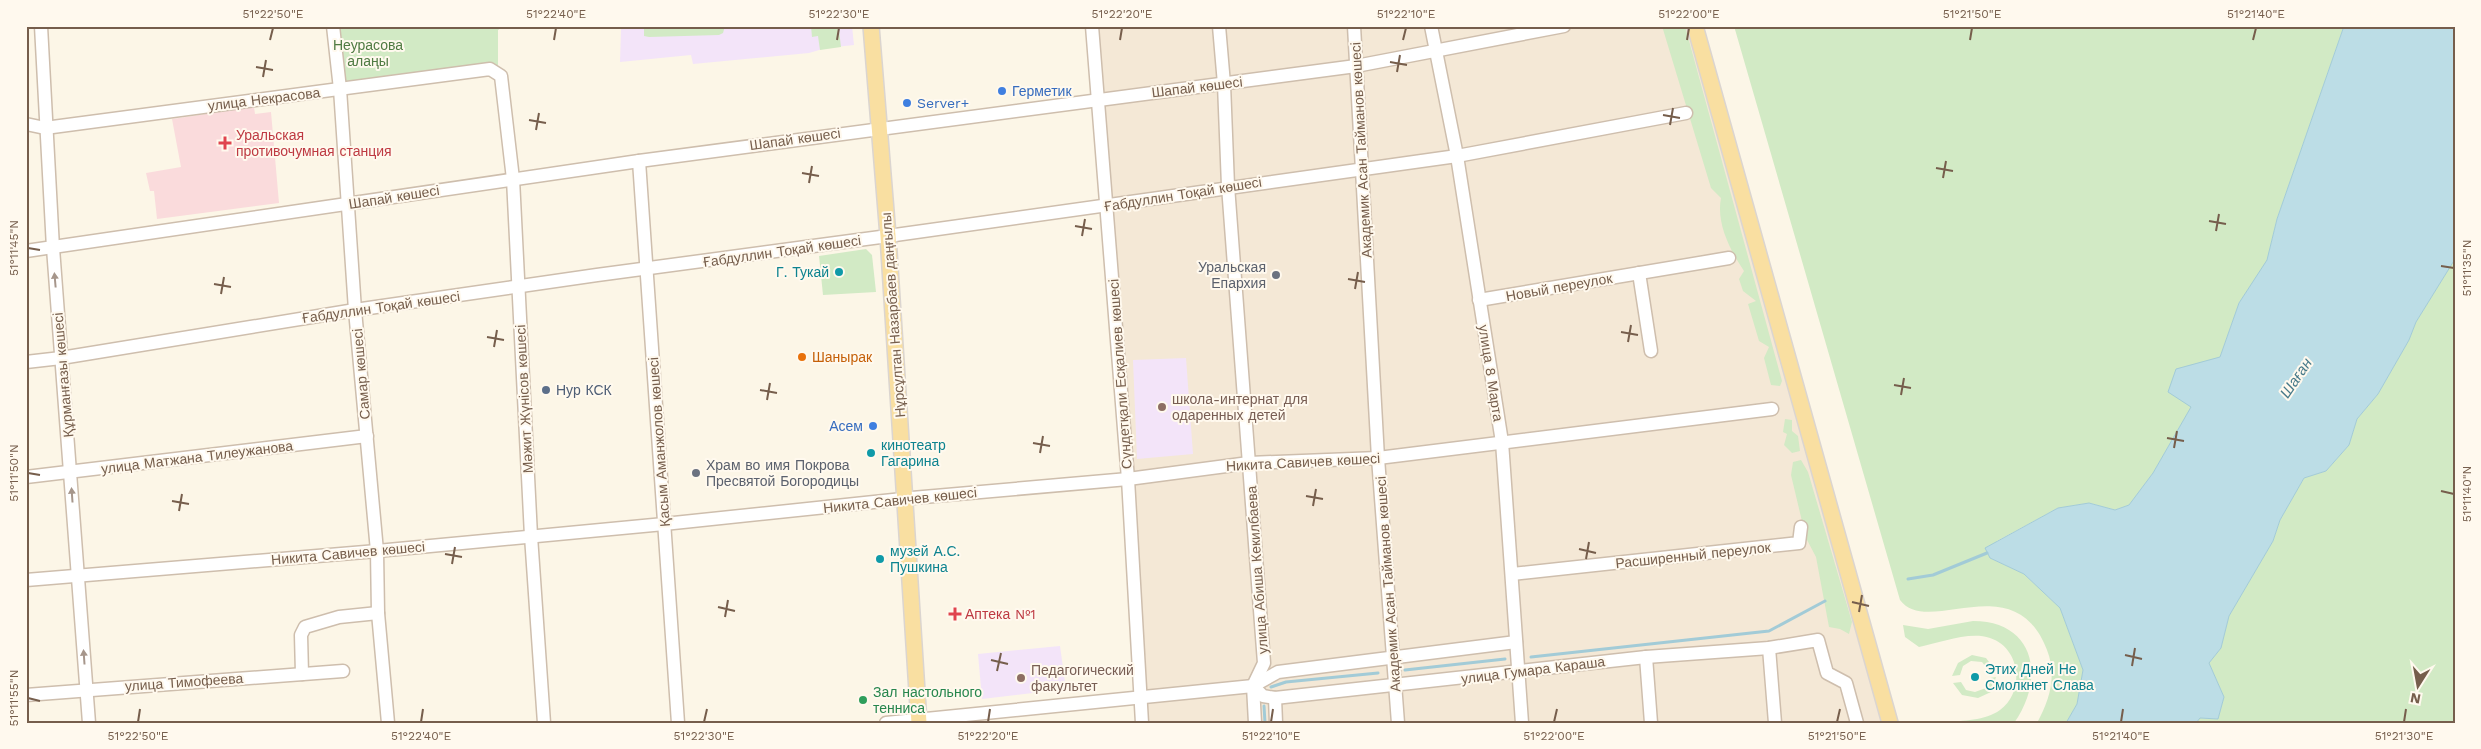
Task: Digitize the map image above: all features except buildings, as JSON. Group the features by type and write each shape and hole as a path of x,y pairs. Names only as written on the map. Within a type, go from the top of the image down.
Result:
{"main road":[{"name":"Нұрсұлтан Назарбаев даңғылы","path":"871,26 909,498 919,721"},
{"path":"1695,26 1890,723"},
{"path":"1705,26 1900,723"}],"street":[{"name":"Құрманғазы көшесі","path":"41,26 45,128 53,248 89,723"},
{"name":"Самар көшесі","path":"333,26 340,89 355,310 377,551 378,613 388,723"},
{"name":"Сүндетқали Есқалиев көшесі","path":"1092,26 1108,205 1128,479 1142,723"},
{"name":"улица Абиша Кекилбаева","path":"1219,26 1224,84 1228,186 1264,663 1253,686"},
{"name":"Академик Асан Тайманов көшесі","path":"1354,26 1378,458 1398,723"},
{"name":"улица 8 Марта","path":"1431,26 1438,50 1458,156 1502,442 1522,723"},
{"name":"Шапай көшесі","path":"26,251 639,161 1356,66 1564,26"},
{"name":"улица Некрасова","path":"26,124 45,128 490,69 501,76"},
{"name":"Мәжит Жүнісов көшесі","path":"501,76 513,179 531,536 544,723"},
{"name":"Ғабдуллин Тоқай көшесі","path":"26,362 61,358 355,310 1108,205 1228,186 1458,156 1686,113"},
{"name":"Қасым Аманжолов көшесі","path":"639,161 678,723"},
{"name":"Новый переулок","path":"1479,300 1729,258"},
{"path":"1639,273 1651,351"},
{"name":"Никита Савичев көшесі","path":"26,580 377,551 664,524 909,498 1128,479 1250,463 1378,458 1772,409"},
{"name":"улица Матжана Тилеужанова","path":"26,478 367,436"},
{"name":"Расширенный переулок","path":"1512,574 1799,543 1802,527"},
{"path":"302,674 301,635 305,627 340,617 378,613"},
{"name":"улица Гумара Караша","path":"1275,698 1646,657 1769,648 1818,640 1826,673 1846,683 1857,723"},
{"path":"886,723 1253,686 1278,672 1516,642"},
{"path":"1769,648 1775,723"},
{"path":"1646,657 1651,723"},
{"name":"улица Тимофеева","path":"26,695 343,671"},
{"path":"1253,686 1263,696 1275,698 1276,723"},
{"path":"1253,686 1256,723"}],"shaded area":[{"path":"627,26 852,26 854,45 826,48 809,53 693,64 691,55 620,62 621,29 626,29"},
{"path":"1092,26 1695,26 1890,723 1142,723"},
{"name":"Уральская противочумная станция","path":"254,107 255,114 271,112 279,203 157,219 154,191 150,191 146,173 181,167 172,119"},
{"name":"школа-интернат для одаренных детей","path":"1186,358 1193,454 1137,459 1133,360"},
{"path":"1060,646 1066,689 982,699 978,654"}],"green space":[{"name":"Неурасова алаңы","path":"336,26 504,26 498,30 498,65 343,84"},
{"path":"644,26 725,26 723,33 719,35 649,37 644,36"},
{"path":"811,26 836,26 839,30 841,47 820,50 818,36 812,37"},
{"path":"1662,26 1685,26 1782,381 1780,386 1771,385 1764,358 1769,347 1759,341 1748,304 1756,301 1743,291 1739,279 1744,271 1725,236 1722,227 1721,198 1711,188"},
{"path":"1734,26 2344,26 2277,219 2267,261 2239,303 2220,357 2153,473 2129,505 2115,510 2089,503 2058,508 1997,541 1990,558 2024,574 2060,608 2083,670 2077,704 2066,723 2037,723 2051,687 2050,660 2047,650 2032,625 2014,611 1993,606 1930,612 1913,610 1900,600"},
{"path":"866,249 872,255 876,292 823,295 819,256"},
{"path":"2455,259 2455,723 2196,723 2200,718 2218,719 2224,697 2209,663 2221,648 2229,616 2273,541 2280,520 2304,478 2326,471 2349,445 2357,419 2378,394 2409,340 2416,322"},
{"path":"1785,419 1792,420 1792,431 1798,436 1800,451 1792,453 1784,445 1787,434 1783,432"},
{"path":"1801,460 1808,472 1852,622 1849,634 1840,629 1829,627 1816,557 1806,538 1791,475 1793,462"},
{"path":"1973,621 1994,624 2010,631 2022,641 2029,655 2031,671 2030,688 2024,706 2014,723 1945,723 1974,720 1994,714 2008,702 2016,682 2016,671 2008,651 2000,643 1990,638 1973,636 1955,638 1919,647 1905,637 1903,625 1928,629"},
{"path":"1972,655 1986,658 1995,670 1989,671 1982,662 1971,661 1963,666 1960,675 1952,676 1958,663"},
{"path":"1996,677 1991,692 1978,698 1962,695 1953,683 1961,682 1966,690 1975,692 1986,688 1990,678"}],"water":[{"name":"Шаған","path":"2344,26 2455,26 2455,259 2416,322 2409,340 2378,394 2357,419 2349,445 2326,471 2304,478 2280,520 2273,541 2229,616 2221,648 2209,663 2224,697 2218,719 2200,718 2196,723 2066,723 2077,704 2083,670 2060,608 2024,574 1990,558 1985,548 2058,508 2089,503 2115,510 2129,505 2153,473 2191,407 2168,392 2176,369 2220,357 2239,303 2267,260 2277,219"}],"waterway":[{"path":"1908,579 1933,575 1987,553"},
{"path":"1531,657 1769,631 1825,601"},
{"path":"1405,670 1505,659"},
{"path":"1271,687 1286,682 1378,673"},
{"path":"1264,706 1265,723"}],"place":[{"name":"Герметик","path":"1002,91"},
{"name":"Server+","path":"907,103"},
{"name":"Уральская противочумная станция","path":"225,143"},
{"name":"Г. Тукай","path":"839,272"},
{"name":"Уральская Епархия","path":"1276,275"},
{"name":"Шанырак","path":"802,357"},
{"name":"Нур КСК","path":"546,390"},
{"name":"школа-интернат для одаренных детей","path":"1162,407"},
{"name":"Асем","path":"873,426"},
{"name":"кинотеатр Гагарина","path":"871,453"},
{"name":"Храм во имя Покрова Пресвятой Богородицы","path":"696,473"},
{"name":"музей А.С. Пушкина","path":"880,559"},
{"name":"Аптека №1","path":"955,614"},
{"name":"Этих Дней Не Смолкнет Слава","path":"1975,677"},
{"name":"Педагогический факультет","path":"1021,678"},
{"name":"Зал настольного тенниса","path":"863,700"}]}
